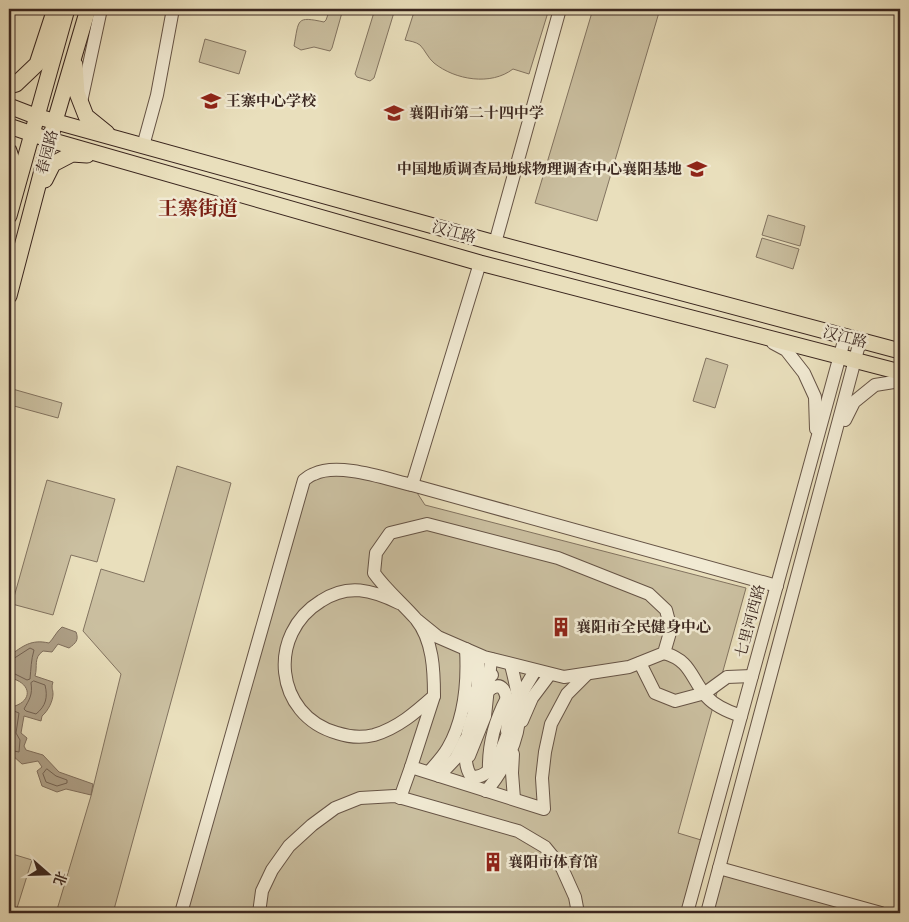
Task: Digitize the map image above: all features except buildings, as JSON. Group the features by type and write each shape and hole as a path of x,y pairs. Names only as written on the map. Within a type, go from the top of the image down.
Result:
{"main road":[{"path":"9,86 16,84 37,64 54,9"},
{"name":"春园路","path":"9,216 30,134 67,9"},
{"name":"春园路","path":"9,296 50,140 88,9"},
{"path":"74,56 77,93 86,116 112,137"},
{"name":"汉江路","path":"9,106 36,116 143,146 900,352"},
{"name":"汉江路","path":"9,126 108,157 480,263 900,372"},
{"path":"9,151 15,169 14,196"},
{"path":"33,206 53,164 72,154 108,157"}],"street":[{"path":"81,102 101,9"},
{"path":"143,146 157,95 172,9"},
{"path":"495,243 560,9"},
{"path":"412,486 480,263"},
{"path":"752,333 786,350 804,373 815,397 816,444"},
{"name":"七里河西路","path":"687,913 845,337"},
{"path":"707,913 860,341"},
{"path":"831,449 854,402 875,385 900,381"},
{"path":"180,913 304,480 314,473 334,469 357,472 777,586"},
{"path":"664,653 671,629 666,610 649,594 558,558 427,524 390,533 376,553 374,573 383,586 417,620 438,637 491,659 564,677 629,667 664,653 676,656 691,671 707,697 723,710 741,716"},
{"path":"400,603 378,592 354,590 330,595 309,608 294,626 285,649 284,673 291,696 306,716 326,730 349,737 373,736 396,726 412,716 434,696"},
{"path":"400,798 434,696 434,666 428,641 417,620"},
{"path":"457,779 460,760 479,733 485,716 483,691 472,652"},
{"path":"472,652 468,675 465,719 454,749 471,776 478,777 489,771 496,762 532,698 550,674"},
{"path":"434,774 483,691 490,676 491,659"},
{"path":"640,663 655,693 675,701 705,693 727,677 752,676"},
{"path":"490,676 508,664"},
{"path":"497,793 512,772 513,699 516,683 508,664"},
{"path":"516,683 531,670"},
{"path":"497,793 489,771 492,734 531,670"},
{"path":"411,767 457,779 544,809 543,769 552,724 567,694 587,674"},
{"path":"483,691 498,687 513,699"},
{"path":"497,793 512,735"},
{"path":"434,774 460,760"},
{"path":"259,913 262,891 272,870 289,846 312,824 335,808 360,798 395,796 518,831 545,847 562,868 575,897 578,913"},
{"path":"719,868 881,913"}],"shaded area":[{"path":"330,9 343,9 330,51 314,47 301,50 294,46 300,22 308,19 324,22"},
{"path":"375,9 395,9 374,78 370,81 357,77 355,74"},
{"path":"415,9 549,9 529,74 513,69 494,78 473,79 452,74 443,69 432,61 420,45 405,40"},
{"path":"593,9 660,9 597,221 535,203"},
{"path":"205,39 246,51 239,74 199,62"},
{"path":"768,215 805,226 800,246 762,235"},
{"path":"762,238 799,249 793,269 756,257"},
{"path":"706,358 728,365 715,408 693,401"},
{"path":"9,388 62,403 58,418 14,406 9,423"},
{"path":"177,466 231,483 113,913 56,913 91,796 121,674 83,631 101,569 144,582"},
{"path":"334,469 412,485 425,505 746,588 678,833 711,843 692,913 182,913 304,480"},
{"path":"47,480 115,499 97,562 71,555 53,615 12,604"},
{"path":"9,853 32,860 17,908 9,905"},
{"path":"719,868 881,913 707,913"}],"water":[{"path":"62,627 76,632 76,641 69,648 58,644 52,652 43,651 38,656 35,676 53,682 52,700 41,721 24,716 21,733 27,738 24,746 26,750 43,755 59,772 93,784 91,795 66,789 57,792 42,786 37,771 42,767 38,761 22,764 12,755 9,755 9,703 15,706 21,703 27,696 27,692 24,685 14,679 9,683 9,656 23,646 32,643 49,643"}],"place":[{"name":"王寨中心学校","path":"211,101"},
{"name":"襄阳市第二十四中学","path":"394,113"},
{"name":"中国地质调查局地球物理调查中心襄阳基地","path":"697,169"},
{"name":"襄阳市全民健身中心","path":"561,627"},
{"name":"襄阳市体育馆","path":"493,862"}],"district":[{"name":"王寨街道","path":"198,208"}]}
